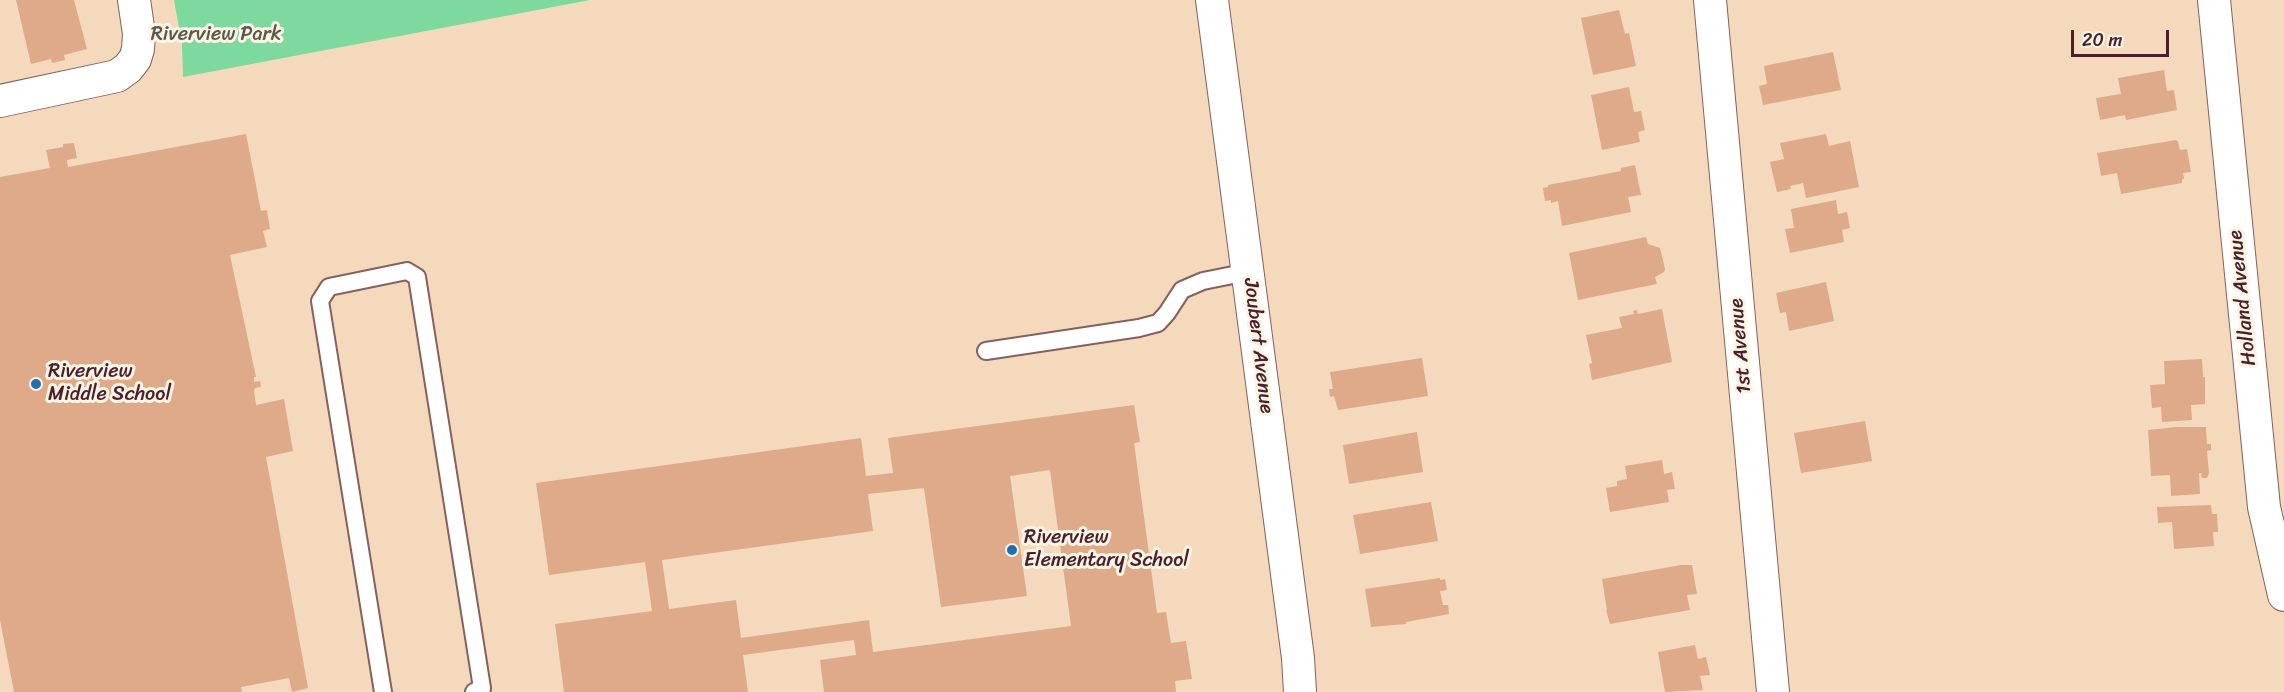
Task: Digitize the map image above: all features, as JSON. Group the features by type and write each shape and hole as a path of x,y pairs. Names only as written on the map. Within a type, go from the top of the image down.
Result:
{"street":[{"path":"0,101 107,80 128,68 135,59 138,49 139,34 134,0"},
{"name":"Joubert Avenue","path":"1212,0 1298,658 1300,692"},
{"name":"1st Avenue","path":"1710,0 1773,692"},
{"name":"Holland Avenue","path":"2214,0 2264,507 2284,595"}],"lane":[{"path":"383,692 320,301 329,287 407,271 417,277 482,688 474,692"},
{"path":"986,351 1139,328 1158,323 1182,290 1203,281 1248,272"}],"green space":[{"name":"Riverview Park","path":"174,0 590,0 183,77 182,44"}],"building":[{"path":"16,0 74,0 87,49 64,55 65,60 52,63 51,59 31,64"},
{"path":"1619,10 1625,34 1629,33 1636,66 1593,75 1581,18"},
{"path":"1833,52 1841,90 1763,105 1759,86 1767,84 1764,66"},
{"path":"2164,70 2167,91 2174,90 2177,110 2126,120 2125,115 2100,120 2096,98 2121,94 2118,78"},
{"path":"1629,87 1634,112 1641,111 1645,130 1638,132 1640,142 1602,150 1591,95"},
{"path":"246,134 261,211 267,210 270,229 263,231 267,247 230,255 256,377 254,377 254,382 260,381 261,387 255,388 254,391 256,405 284,399 293,451 266,457 308,688 292,692 289,678 241,687 242,692 14,692 0,620 0,177 50,168 46,150 63,147 63,144 74,143 77,158 67,160 68,167"},
{"path":"1826,134 1829,146 1850,141 1859,187 1806,198 1803,183 1777,192 1770,162 1784,159 1780,143"},
{"path":"2176,140 2180,150 2187,149 2191,172 2183,173 2182,183 2121,194 2117,173 2101,176 2097,153"},
{"path":"1635,165 1641,195 1628,197 1631,212 1562,226 1558,201 1551,203 1551,200 1545,201 1543,188 1548,185 1621,171 1621,168"},
{"path":"1836,200 1838,214 1847,212 1850,228 1842,230 1844,242 1790,253 1785,229 1794,228 1791,209"},
{"path":"1646,237 1648,244 1660,248 1665,269 1655,277 1657,284 1578,300 1569,253"},
{"path":"1826,282 1834,321 1789,331 1786,312 1780,313 1776,293"},
{"path":"1662,309 1672,362 1592,380 1589,364 1592,363 1586,335 1622,328 1619,317 1634,314 1633,311 1637,310 1638,314"},
{"path":"1422,358 1428,396 1338,410 1334,396 1330,397 1329,389 1333,389 1330,372"},
{"path":"2202,359 2205,404 2191,405 2192,420 2162,422 2161,407 2152,408 2150,385 2165,384 2164,361"},
{"path":"1134,405 1140,442 1134,443 1157,613 1166,612 1171,643 1186,641 1192,679 1175,681 1176,692 824,692 820,660 856,655 854,640 743,655 748,692 564,692 555,624 652,611 645,562 549,575 536,483 861,438 866,476 893,473 888,438","holes":["1050,470 1071,626 873,652 869,620 741,638 736,600 669,609 662,560 873,531 868,494 924,488 941,607 1027,596 1010,476"]},
{"path":"1865,421 1872,461 1801,473 1794,433"},
{"path":"2206,427 2207,444 2211,444 2211,450 2207,451 2209,473 2207,478 2202,478 2199,473 2200,494 2171,496 2170,475 2151,476 2148,430"},
{"path":"1417,432 1423,472 1349,484 1343,445"},
{"path":"1662,460 1664,474 1672,472 1675,489 1667,490 1669,502 1610,512 1606,488 1617,486 1617,481 1627,479 1625,466"},
{"path":"1431,502 1438,541 1360,554 1353,515"},
{"path":"2211,505 2212,514 2217,514 2218,532 2213,532 2214,546 2174,549 2172,522 2158,523 2157,507"},
{"path":"1692,565 1697,594 1687,595 1690,610 1610,624 1602,579"},
{"path":"1440,578 1440,580 1445,579 1447,590 1440,591 1443,605 1448,605 1449,614 1406,622 1406,624 1371,627 1365,589"},
{"path":"1695,645 1698,659 1706,657 1710,675 1700,676 1703,690 1665,692 1658,652"}],"place":[{"name":"Riverview Middle School","path":"36,384"},
{"name":"Riverview Elementary School","path":"1012,550"}]}
